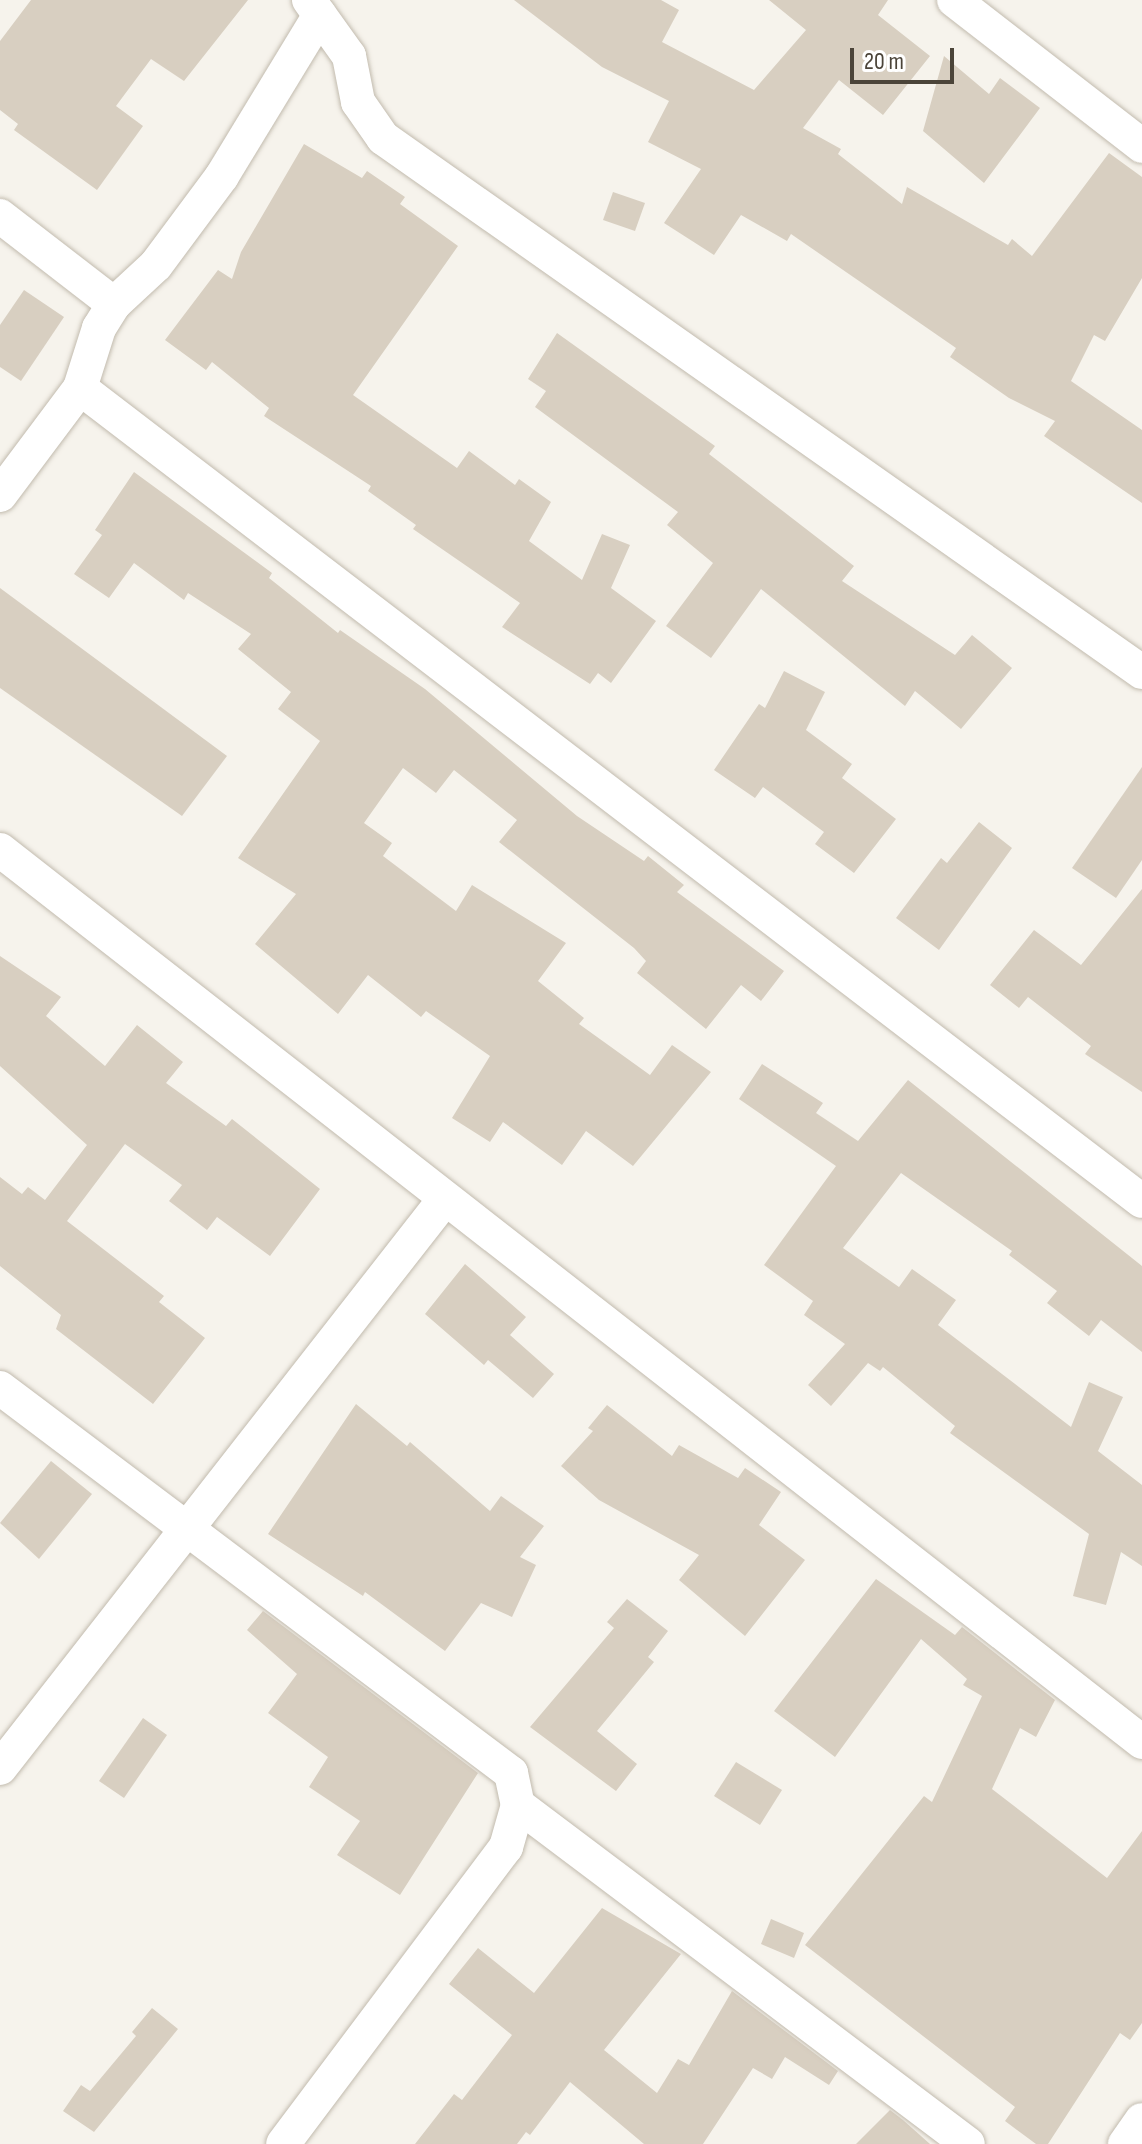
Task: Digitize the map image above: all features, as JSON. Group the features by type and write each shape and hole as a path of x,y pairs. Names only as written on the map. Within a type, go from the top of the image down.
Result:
{"street":[{"path":"954,0 1142,146"},
{"path":"0,495 80,388 99,328 114,304 156,265 222,176 315,7 349,56 358,102 383,138 1142,672"},
{"path":"0,216 114,304"},
{"path":"80,388 1142,1201"},
{"path":"0,850 444,1200 1142,1742"},
{"path":"0,1768 444,1200"},
{"path":"0,1388 511,1773 518,1805 506,1847 283,2144"},
{"path":"518,1805 968,2144"},
{"path":"1125,2144 1142,2120"}],"building":[{"path":"31,0 248,0 184,81 151,59 116,106 143,126 97,190 14,130 18,124 0,110 0,41"},
{"path":"514,0 661,0 679,10 662,42 754,90 806,30 769,0 888,0 878,15 930,56 883,115 839,80 803,128 841,149 838,154 902,204 907,187 1008,245 1012,239 1032,256 1109,153 1142,177 1142,278 1105,341 1094,335 1071,381 1142,430 1142,503 1044,436 1055,421 1009,398 950,357 956,348 791,234 787,241 741,215 714,255 664,223 701,169 648,142 669,101 602,67"},
{"path":"944,56 989,94 1000,78 1040,108 984,183 923,131"},
{"path":"304,144 362,178 367,171 405,197 400,204 458,246 353,395 457,468 469,451 515,485 519,479 551,502 529,541 582,580 602,534 630,545 611,588 656,621 611,683 598,673 590,684 502,627 520,603 413,529 416,525 368,491 371,486 264,416 269,408 212,362 206,370 165,340 218,270 232,279 241,252"},
{"path":"613,192 645,203 635,231 603,220"},
{"path":"24,290 64,317 21,381 0,367 0,325"},
{"path":"557,333 715,446 709,454 854,566 842,581 955,655 972,635 1012,668 961,729 915,691 905,706 761,589 711,658 666,626 713,563 667,525 678,512 535,407 546,391 528,379"},
{"path":"134,472 272,573 269,578 338,633 340,630 425,689 577,816 644,861 648,856 684,885 677,892 784,971 761,1001 741,985 706,1029 637,973 646,961 634,948 499,842 517,820 454,770 436,793 403,768 364,823 392,843 383,856 456,911 472,885 566,943 538,981 584,1018 579,1024 650,1075 672,1045 711,1072 633,1166 586,1131 562,1165 503,1122 490,1142 452,1118 490,1056 426,1011 421,1017 368,975 338,1014 255,944 296,894 238,858 320,741 278,709 291,692 238,649 251,634 188,593 184,600 134,563 109,598 74,574 102,535 95,530"},
{"path":"0,588 227,756 182,816 0,688"},
{"path":"784,671 825,692 806,730 852,764 842,778 896,819 854,873 815,844 824,832 763,787 755,798 714,770 759,704 765,708"},
{"path":"1142,767 1142,860 1116,898 1072,868"},
{"path":"979,822 1012,848 939,950 896,918 941,858 947,863"},
{"path":"1142,889 1142,1092 1085,1054 1091,1046 1028,997 1019,1008 990,985 1034,930 1081,965"},
{"path":"0,956 61,997 46,1016 105,1066 137,1025 183,1062 166,1083 226,1126 232,1119 320,1189 270,1256 217,1217 207,1230 169,1201 182,1185 125,1144 67,1221 164,1296 159,1302 205,1338 153,1404 56,1329 61,1315 0,1266 0,1177 22,1194 28,1187 45,1200 87,1145 0,1066"},
{"path":"762,1064 823,1103 816,1113 858,1141 908,1080 1142,1266 1142,1352 1101,1320 1089,1336 1047,1303 1057,1291 1009,1255 1012,1251 901,1173 843,1248 899,1287 912,1269 956,1300 938,1325 1071,1427 1089,1382 1123,1397 1098,1451 1142,1485 1142,1566 1121,1552 1106,1605 1073,1596 1089,1534 950,1433 955,1426 883,1367 880,1371 868,1363 831,1406 808,1385 845,1344 804,1315 813,1301 764,1265 836,1166 739,1099"},
{"path":"465,1264 526,1317 510,1335 554,1374 533,1398 488,1360 484,1365 425,1314"},
{"path":"356,1404 407,1446 410,1442 490,1511 501,1496 544,1526 520,1557 536,1565 512,1617 481,1603 445,1651 365,1592 363,1596 268,1534"},
{"path":"607,1405 672,1456 679,1445 738,1478 745,1468 781,1492 759,1525 805,1560 745,1636 679,1580 699,1555 599,1500 561,1466 593,1431 588,1428"},
{"path":"51,1461 92,1494 39,1559 0,1523"},
{"path":"876,1579 955,1635 962,1627 1055,1700 1036,1737 1020,1728 992,1789 1107,1878 1142,1831 1142,2023 1130,2040 1120,2033 1048,2144 1036,2144 1005,2121 1015,2107 805,1945 924,1796 932,1802 982,1696 963,1685 967,1679 921,1639 835,1757 774,1711"},
{"path":"627,1599 668,1631 648,1657 654,1662 597,1731 637,1764 616,1791 530,1727 614,1628 607,1622"},
{"path":"263,1611 478,1773 400,1895 337,1855 360,1821 309,1787 328,1757 268,1713 297,1674 247,1630"},
{"path":"143,1718 167,1735 124,1798 99,1781"},
{"path":"736,1762 782,1790 760,1825 714,1796"},
{"path":"602,1908 681,1954 604,2050 657,2093 678,2059 689,2065 732,1991 838,2071 829,2085 785,2057 772,2079 753,2068 703,2144 644,2144 570,2082 530,2135 526,2132 517,2144 415,2144 454,2094 462,2100 512,2035 449,1984 478,1948 534,1993"},
{"path":"771,1919 804,1933 794,1958 761,1944"},
{"path":"152,2008 178,2029 94,2132 63,2111 81,2085 90,2091 136,2036 132,2032"},
{"path":"890,2110 903,2120 930,2144 856,2144"}]}
